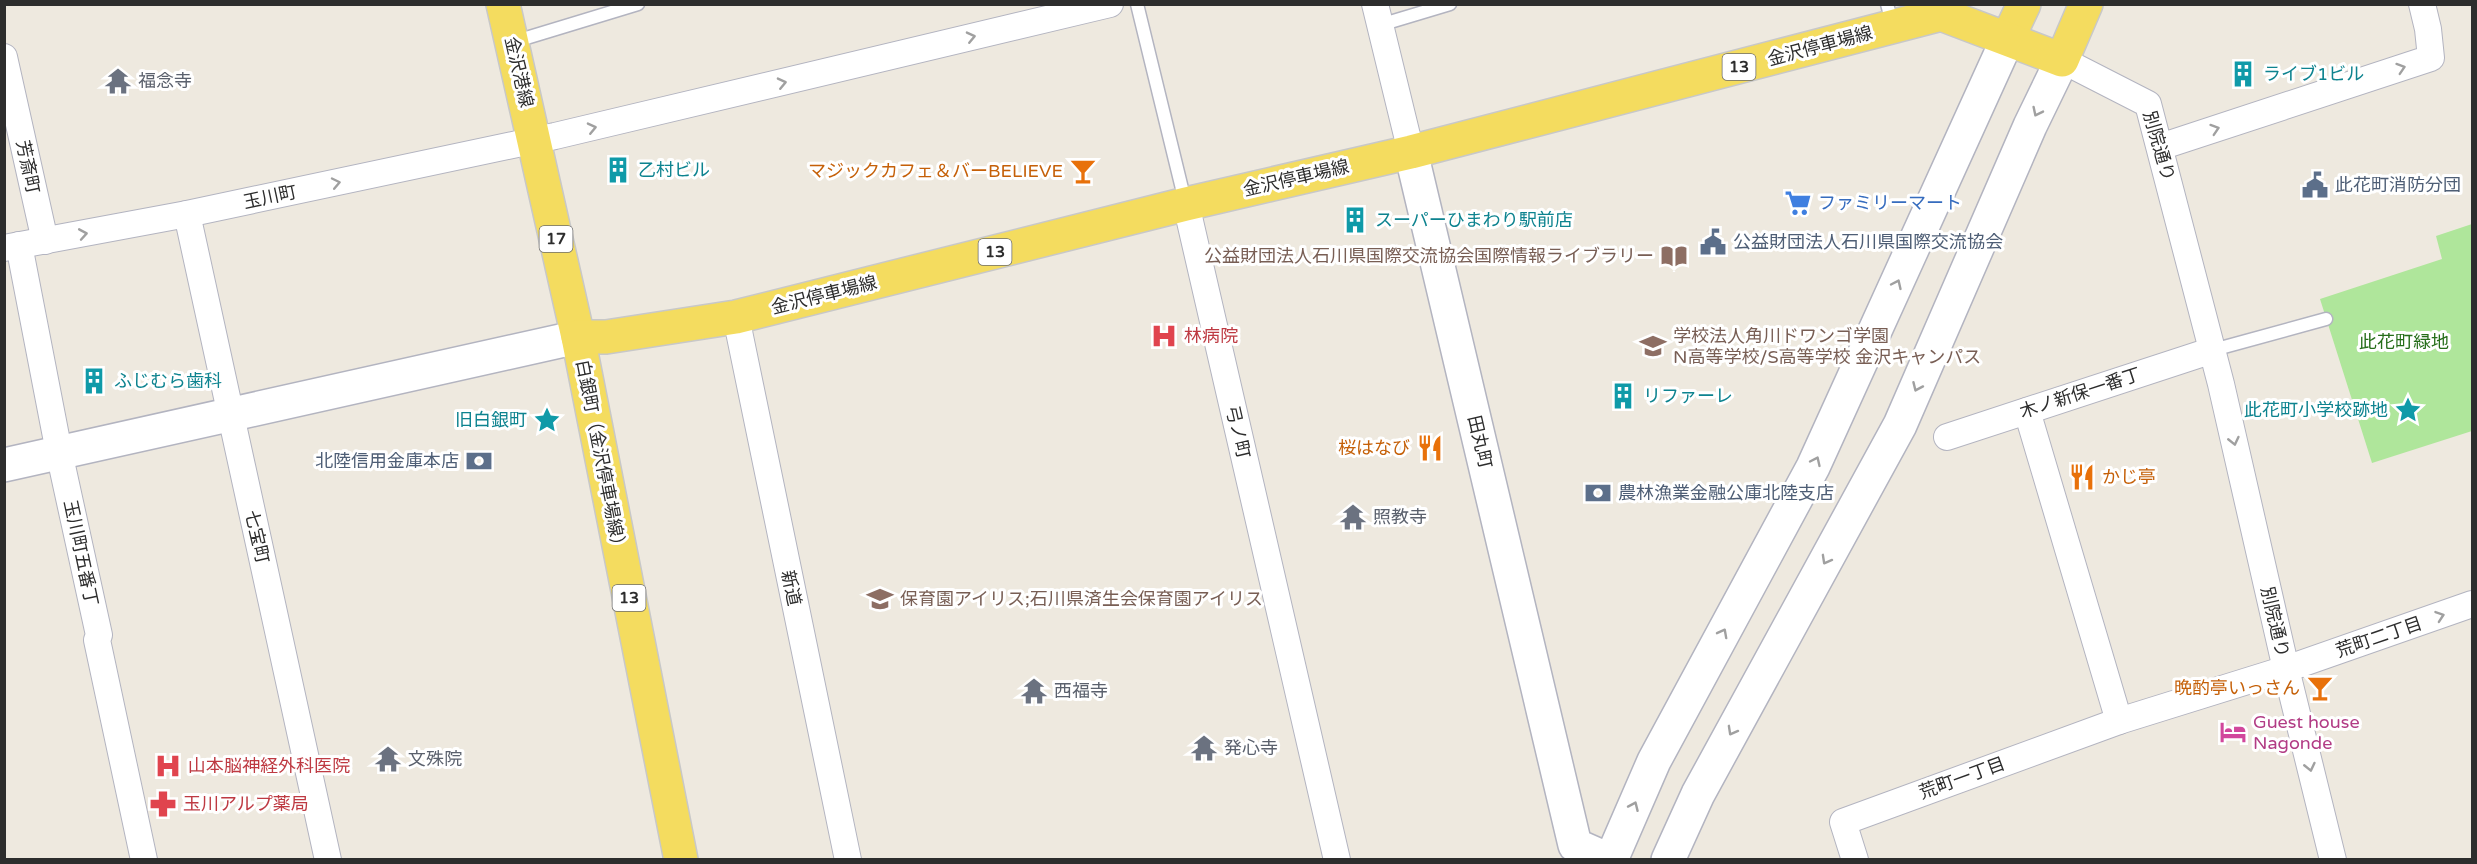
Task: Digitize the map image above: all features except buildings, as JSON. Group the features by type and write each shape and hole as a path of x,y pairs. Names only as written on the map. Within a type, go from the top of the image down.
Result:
{"main road":[{"name":"金沢港線","path":"503,4 535,140"},
{"path":"2008,38 2024,4"},
{"path":"2062,60 2086,4"},
{"name":"金沢停車場線","path":"578,337 606,337 736,317 1186,204 1411,152 1890,16 1941,14 2062,60"},
{"name":"17","path":"535,140 578,337"},
{"name":"白銀町（金沢停車場線）","path":"578,337 681,860"}],"street":[{"name":"玉川町","path":"12,247 188,214 535,140 1110,4"},
{"path":"2160,147 2431,58 2428,29 2422,4"},
{"name":"田丸町","path":"1377,15 1575,845 1610,860"},
{"path":"1610,860 1654,761 1813,467 2008,38"},
{"name":"芳斎町","path":"4,57 45,241"},
{"path":"1668,860 1698,794 1900,425 2030,126 2062,60"},
{"name":"別院通り","path":"2062,60 2148,104 2222,384 2286,669 2333,860"},
{"name":"弓ノ町","path":"1186,204 1337,860"},
{"name":"七宝町","path":"188,214 328,860"},
{"name":"玉川町五番丁","path":"12,247 59,452 144,860"},
{"name":"新道","path":"736,317 848,860"},
{"path":"4,465 230,412 578,337"},
{"name":"木ノ新保一番丁","path":"1947,437 2213,350"},
{"path":"2026,411 2119,721"},
{"name":"荒町二丁目","path":"2119,721 2286,669 2472,604"},
{"name":"荒町一丁目","path":"1856,860 1843,822 2119,721"}],"lane":[{"path":"512,42 638,4"},
{"name":"弓ノ町","path":"1137,4 1186,204"},
{"path":"1377,15 1450,4"},
{"path":"2213,350 2326,319"}],"green space":[{"name":"此花町緑地","path":"2472,224 2472,431 2372,463 2320,299 2442,259 2436,236"}],"place":[{"name":"ライブ1ビル","path":"2243,74"},
{"name":"福念寺","path":"118,81"},
{"name":"乙村ビル","path":"618,170"},
{"name":"マジックカフェ＆バーBELIEVE","path":"1083,171"},
{"name":"此花町消防分団","path":"2315,185"},
{"name":"ファミリーマート","path":"1798,203"},
{"name":"スーパーひまわり駅前店","path":"1355,220"},
{"name":"公益財団法人石川県国際交流協会","path":"1713,242"},
{"name":"公益財団法人石川県国際交流協会国際情報ライブラリー","path":"1674,256"},
{"name":"林病院","path":"1164,336"},
{"name":"学校法人角川ドワンゴ学園 N高等学校/S高等学校 金沢キャンパス","path":"1653,346"},
{"name":"ふじむら歯科","path":"94,381"},
{"name":"リファーレ","path":"1623,396"},
{"name":"此花町小学校跡地","path":"2408,410"},
{"name":"旧白銀町","path":"547,420"},
{"name":"桜はなび","path":"1430,448"},
{"name":"北陸信用金庫本店","path":"479,461"},
{"name":"かじ亭","path":"2082,477"},
{"name":"農林漁業金融公庫北陸支店","path":"1598,493"},
{"name":"照教寺","path":"1353,517"},
{"name":"保育園アイリス;石川県済生会保育園アイリス","path":"880,599"},
{"name":"晩酌亭いっさん","path":"2320,688"},
{"name":"西福寺","path":"1034,691"},
{"name":"Guest house Nagonde","path":"2233,732"},
{"name":"発心寺","path":"1204,748"},
{"name":"文殊院","path":"388,759"},
{"name":"山本脳神経外科医院","path":"168,766"},
{"name":"玉川アルプ薬局","path":"163,804"}]}
